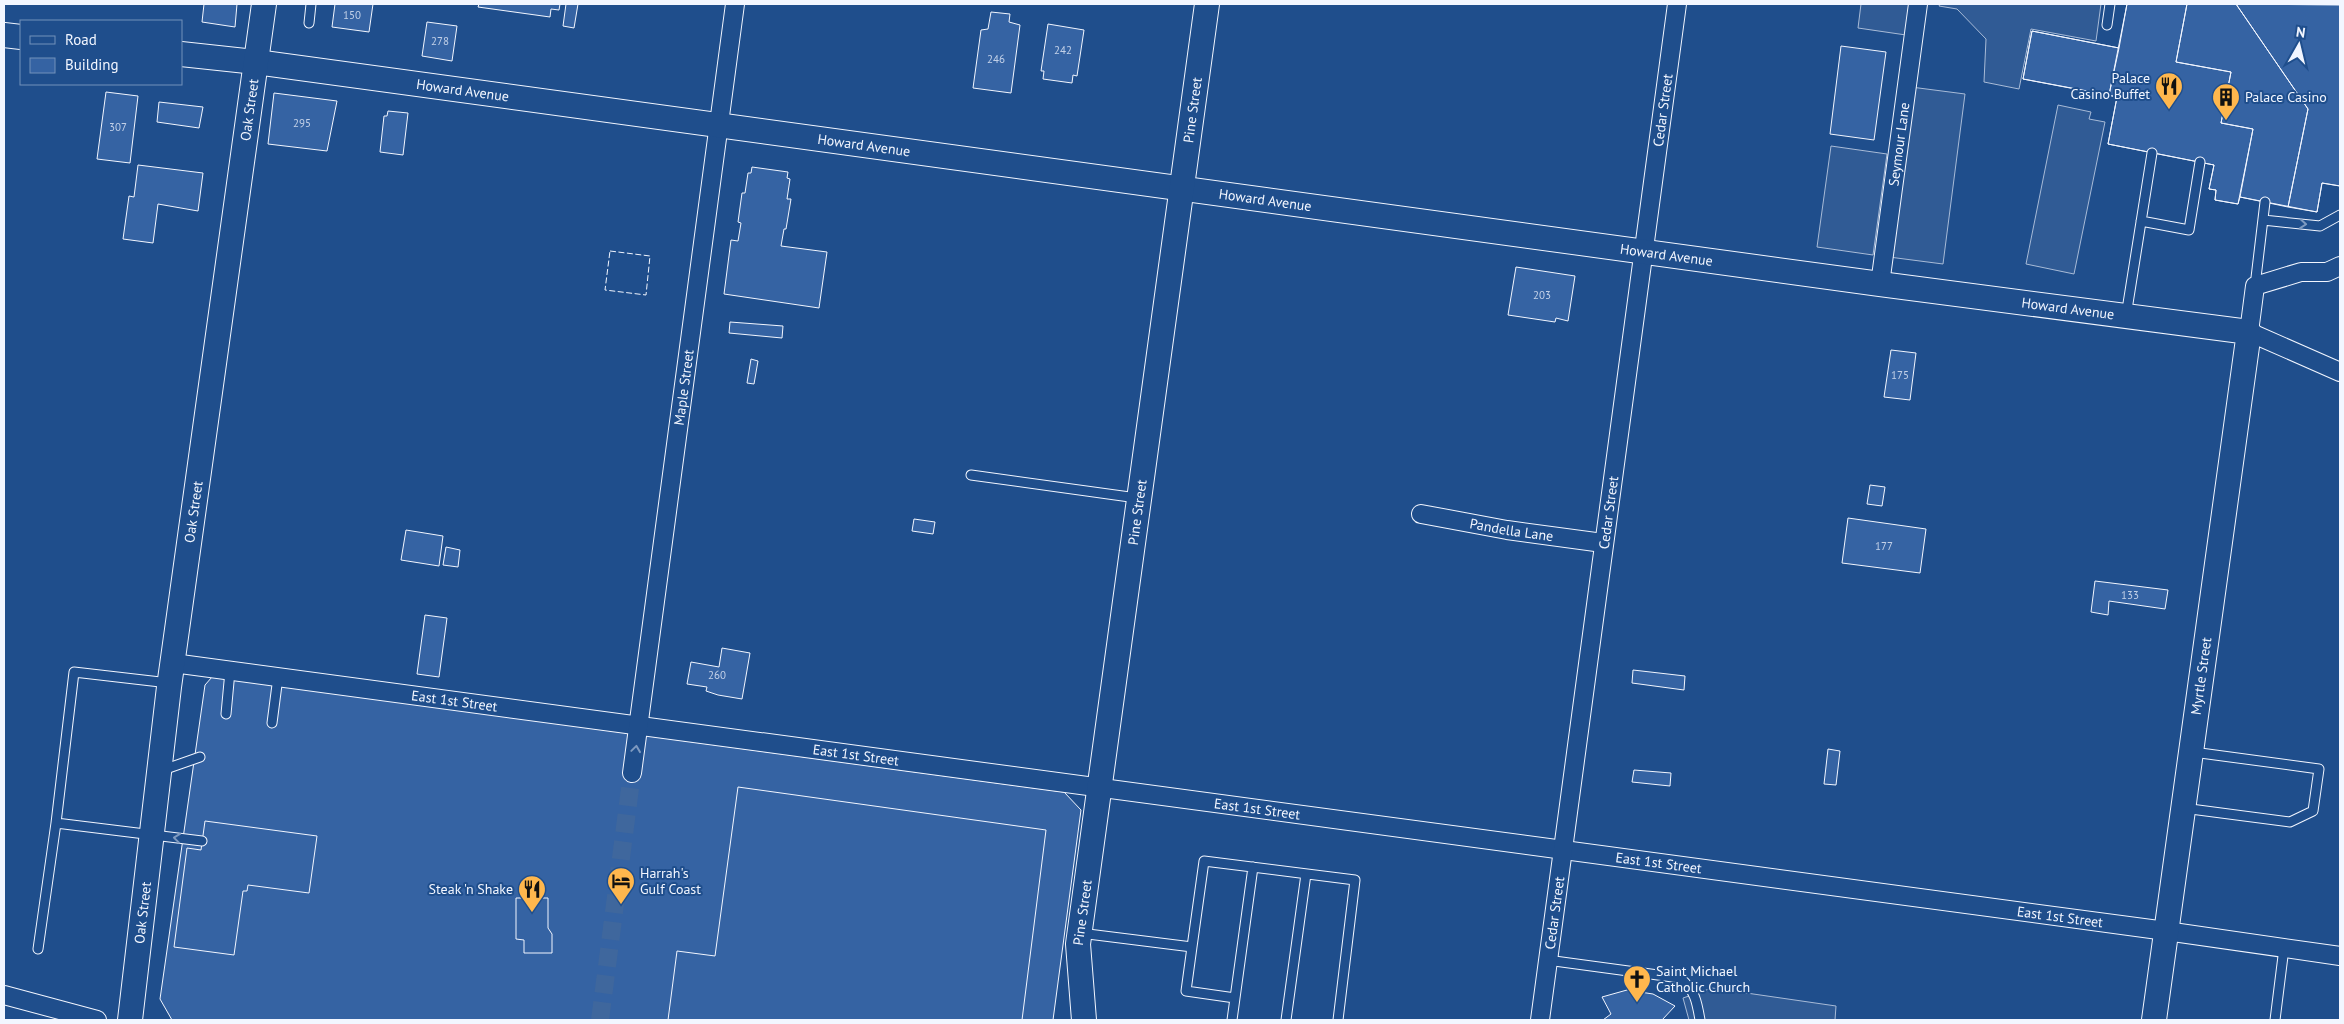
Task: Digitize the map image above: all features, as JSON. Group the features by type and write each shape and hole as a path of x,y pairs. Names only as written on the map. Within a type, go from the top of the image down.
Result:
{"main road":[{"name":"Oak Street","path":"130,1020 172,673 264,4"},
{"name":"Pine Street","path":"1084,1020 1078,944 1079,932 1207,4"},
{"path":"4,35 20,37"},
{"name":"Howard Avenue","path":"182,54 256,62 1880,284 2249,332"},
{"name":"Myrtle Street","path":"2154,1020 2249,332"}],"street":[{"name":"Maple Street","path":"632,773 735,4"},
{"name":"Cedar Street","path":"1540,1020 1561,850 1677,4"},
{"name":"Seymour Lane","path":"1880,284 1918,4"},
{"path":"2249,332 2255,286 2301,272 2327,272 2340,266"},
{"name":"Howard Avenue","path":"2249,332 2340,372"},
{"name":"Pandella Lane","path":"1421,514 1507,530 1603,543"},
{"name":"East 1st Street","path":"172,673 230,671 278,677 2340,956"},
{"path":"4,995 97,1020"}],"lane":[{"path":"309,23 311,4"},
{"path":"2106,25 2110,4"},
{"path":"2126,316 2152,153"},
{"path":"2141,221 2189,230 2200,162"},
{"path":"2255,286 2265,202"},
{"path":"2263,220 2320,226 2340,215"},
{"path":"971,475 1140,499"},
{"path":"226,714 230,671"},
{"path":"38,949 56,823 74,672 172,673"},
{"path":"272,722 278,677"},
{"path":"2183,808 2290,822 2313,811 2319,769 2190,752"},
{"path":"160,772 200,757"},
{"path":"56,823 202,841"},
{"path":"1235,998 1186,991 1204,861 1354,880 1338,1020"},
{"path":"1232,1020 1253,867"},
{"path":"1286,1020 1306,874"},
{"path":"1079,932 1192,947"},
{"path":"2275,1020 2284,948"},
{"path":"1547,960 1680,978 1690,987 1696,997 1700,1020"}],"shaded area":[{"path":"1861,4 1911,4 1906,35 1858,28"},
{"path":"1940,4 2101,4 2096,41 2031,29 2019,89 1984,82 1986,39 1957,9 1939,6"},
{"path":"1911,87 1965,94 1943,264 1889,257"},
{"path":"2058,105 2091,112 2089,119 2105,122 2074,274 2026,264"},
{"path":"1831,146 1887,154 1873,255 1817,247"},
{"path":"1712,988 1836,1006 1835,1020 1689,1020 1683,998"}],"building":[{"path":"204,4 237,4 235,27 202,22"},
{"path":"335,4 373,4 369,32 332,27"},
{"path":"479,4 560,4 559,10 551,9 550,17 478,7"},
{"path":"566,4 578,4 574,28 563,26"},
{"name":"Palace Casino Buffet","path":"2127,4 2187,4 2176,62 2231,72 2221,123 2253,129 2238,204 2215,200 2216,190 2209,189 2214,165 2108,144 2117,97 2109,95"},
{"name":"Palace Casino","path":"2127,4 2340,4 2340,186 2322,183 2317,212 2240,197 2238,204 2215,200 2216,190 2209,189 2214,165 2108,144 2117,97 2023,79 2032,31 2119,48"},
{"path":"2187,4 2236,4 2308,109 2288,207 2240,197 2253,129 2221,123 2231,72 2176,62"},
{"path":"2236,4 2340,5 2340,186 2322,183 2317,212 2288,207 2308,109"},
{"path":"991,12 1010,14 1009,22 1020,25 1011,93 973,88 981,30 988,29"},
{"path":"427,22 457,26 452,61 422,56"},
{"path":"1048,24 1084,30 1077,76 1073,75 1072,83 1043,79 1044,71 1041,71"},
{"path":"2032,31 2119,48 2109,95 2023,79"},
{"path":"1841,46 1886,52 1874,140 1830,134"},
{"path":"106,92 138,96 130,163 97,159"},
{"path":"274,93 337,101 327,151 268,144"},
{"path":"159,102 203,107 199,128 157,122"},
{"path":"388,111 408,113 403,155 380,152 384,116 387,116"},
{"path":"138,165 203,173 198,211 158,204 153,243 123,239 129,196 134,197"},
{"path":"752,167 788,172 787,178 790,179 787,199 791,199 781,246 827,252 819,308 724,294 731,240 738,241 741,223 738,222 742,193 745,193 748,173 751,173"},
{"path":"1516,267 1575,276 1568,321 1556,318 1555,322 1508,315"},
{"path":"730,322 783,326 782,338 729,333"},
{"path":"1891,350 1916,353 1910,400 1884,397"},
{"path":"751,359 758,361 754,384 747,383"},
{"path":"1870,485 1885,487 1882,506 1867,504"},
{"path":"1848,518 1926,529 1920,573 1842,563"},
{"path":"914,519 935,522 933,534 912,531"},
{"path":"406,530 443,536 439,566 401,560"},
{"path":"446,547 460,550 458,567 443,565"},
{"path":"2095,581 2168,590 2165,609 2109,601 2108,615 2091,612"},
{"path":"425,615 447,618 439,677 417,674"},
{"path":"722,648 750,653 742,699 718,695 706,691 707,687 687,684 691,662 719,667"},
{"path":"1633,670 1685,676 1684,690 1632,683"},
{"name":"Harrah's Gulf Coast","path":"212,677 1064,792 1081,810 1053,1020 172,1020 160,999 205,685"},
{"path":"1828,749 1840,751 1836,785 1824,784"},
{"path":"1634,770 1671,773 1670,786 1632,782"},
{"path":"738,787 1046,830 1022,1020 668,1020 677,951 715,956"},
{"path":"205,821 317,836 309,893 248,885 247,891 243,891 234,955 174,947 187,848 201,850"},
{"name":"Steak 'n Shake","path":"516,898 548,898 548,928 552,934 552,953 524,953 524,940 516,939"},
{"name":"Saint Michael Catholic Church","path":"1627,990 1653,994 1675,1006 1662,1020 1603,1020 1611,1014 1602,997"}],"tunnel":[{"path":"600,1020 632,773"}],"fence":[{"path":"610,251 650,256 646,295 605,290 610,251"}],"place":[{"name":"Palace Casino Buffet","path":"2169,110"},
{"name":"Palace Casino","path":"2226,121"},
{"name":"Harrah's Gulf Coast","path":"621,905"},
{"name":"Steak 'n Shake","path":"532,913"},
{"name":"Saint Michael Catholic Church","path":"1637,1003"}]}
